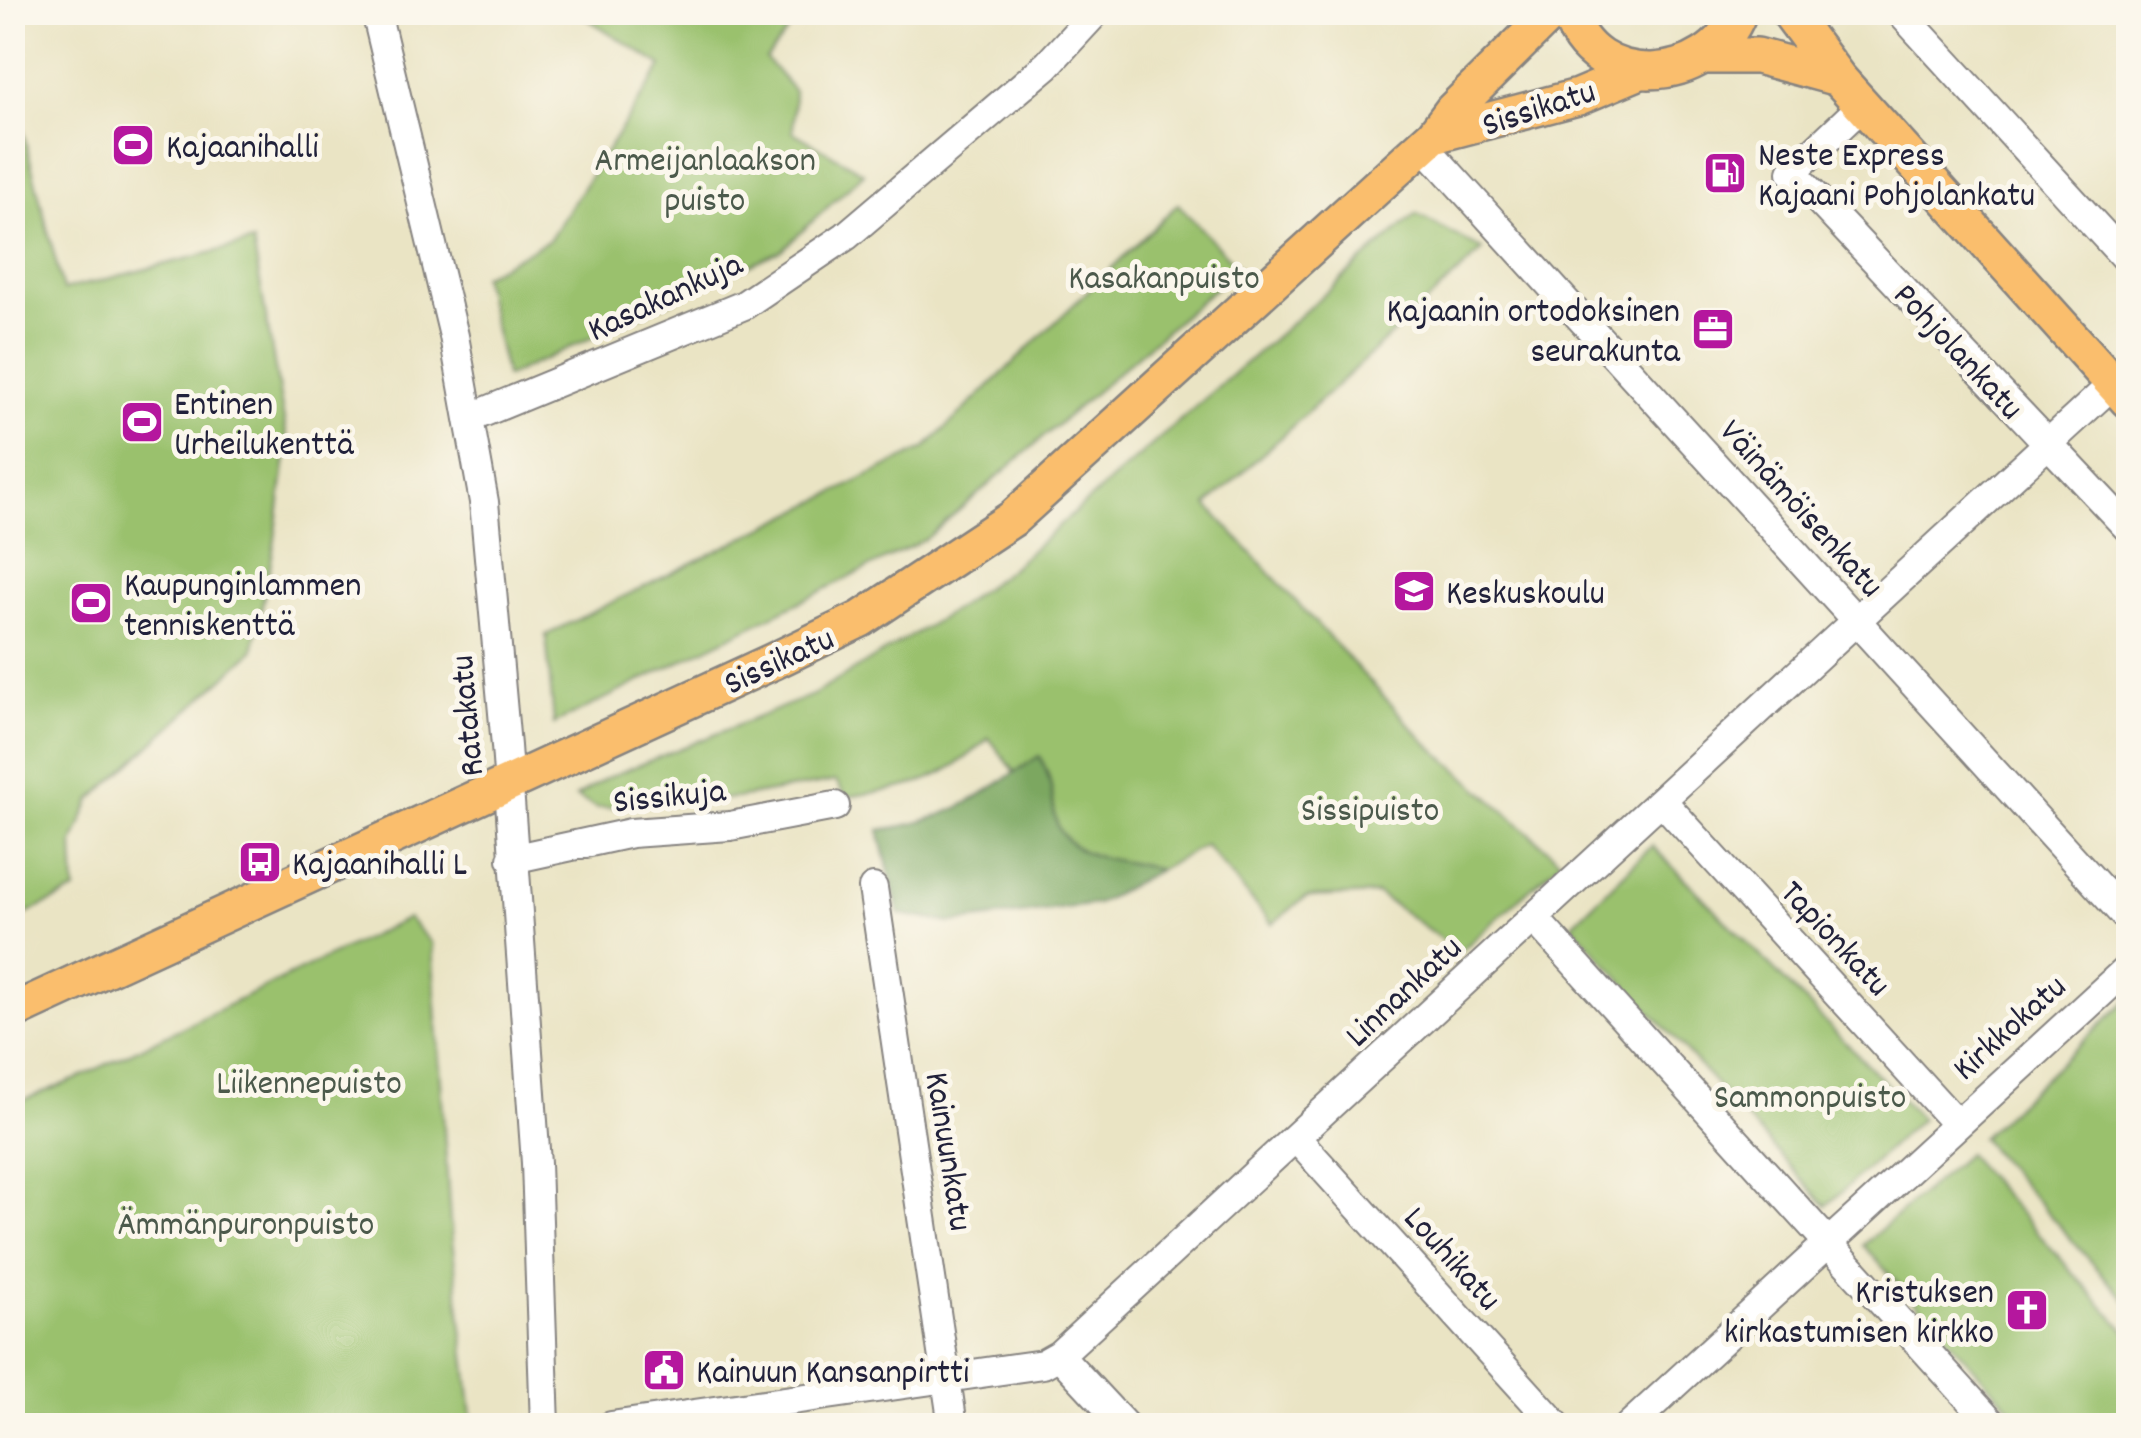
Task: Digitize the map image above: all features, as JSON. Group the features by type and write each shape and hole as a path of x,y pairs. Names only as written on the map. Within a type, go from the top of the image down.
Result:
{"main road":[{"name":"Sissikatu","path":"12,1012 862,619 940,570 1012,520 1134,413 1428,140 1552,12"},
{"path":"1569,12 1588,50 1616,66 1640,71"},
{"path":"1705,56 1721,42 1739,12"},
{"path":"1789,12 1838,78 2124,384"},
{"name":"Sissikatu","path":"1428,140 1578,97 1640,71 1662,71 1705,56"},
{"path":"1705,56 1758,56 1838,78"}],"street":[{"name":"Ratakatu","path":"376,12 470,418 484,502 536,1163 545,1426"},
{"name":"Kasakankuja","path":"470,418 744,305 846,236 1048,65 1096,12"},
{"path":"1900,12 2128,262"},
{"name":"Pohjolankatu","path":"1864,104 1792,172 2128,528"},
{"name":"Väinämöisenkatu","path":"1428,140 1517,251 2128,919"},
{"name":"Linnankatu","path":"611,1426 1043,1364 1059,1355 1662,802 2046,441 2124,384"},
{"name":"Tapionkatu","path":"1662,802 1956,1124"},
{"name":"Sissikuja","path":"512,858 631,833 730,826 835,806"},
{"name":"Kainuunkatu","path":"873,888 954,1426"},
{"path":"1534,918 1994,1426"},
{"name":"Kirkkokatu","path":"1629,1426 2128,968"},
{"name":"Louhikatu","path":"1296,1138 1556,1426"},
{"path":"1059,1355 1125,1426"}],"green space":[{"name":"Armeijanlaakson puisto","path":"578,13 802,13 766,59 794,91 793,132 864,173 782,250 506,377 482,276 549,240 662,66"},
{"name":"Entinen Urheilukenttä","path":"13,92 63,290 253,242 288,443 274,546 253,651 91,800 73,843 75,891 13,920"},
{"name":"Kasakanpuisto","path":"1178,204 1238,268 926,539 554,724 546,635 925,448"},
{"name":"Sissipuisto","path":"1416,214 1483,250 1207,505 1424,740 1561,861 1460,952 1378,894 1306,897 1272,924 1205,845 1159,870 1082,851 1061,832 1049,778 1039,757 1015,772 989,738 956,765 924,781 846,797 836,781 736,798 597,808 576,797 606,778 813,695 954,610 1009,570"},
{"path":"1039,756 1049,778 1055,816 1070,843 1097,856 1159,870 1097,904 951,923 899,914 879,830 946,813"},
{"name":"Sammonpuisto","path":"1652,846 1921,1119 1826,1206 1572,925"},
{"name":"Ämmänpuronpuisto","path":"408,918 432,944 450,1222 473,1425 13,1425 13,1104 74,1080"},
{"path":"2128,999 2128,1303 1981,1138"},
{"path":"1967,1154 2128,1334 2128,1425 2026,1425 1863,1245"}],"place":[{"name":"Kajaanihalli","path":"133,145"},
{"name":"Neste Express Kajaani Pohjolankatu","path":"1725,173"},
{"name":"Kajaanin ortodoksinen seurakunta","path":"1713,329"},
{"name":"Entinen Urheilukenttä","path":"142,422"},
{"name":"Keskuskoulu","path":"1414,591"},
{"name":"Kaupunginlammen tenniskenttä","path":"91,603"},
{"name":"Kajaanihalli L","path":"260,862"},
{"name":"Kristuksen kirkastumisen kirkko","path":"2027,1310"},
{"name":"Kainuun Kansanpirtti","path":"664,1370"}],"park label":[{"name":"Liikennepuisto","path":"309,1081"}]}
